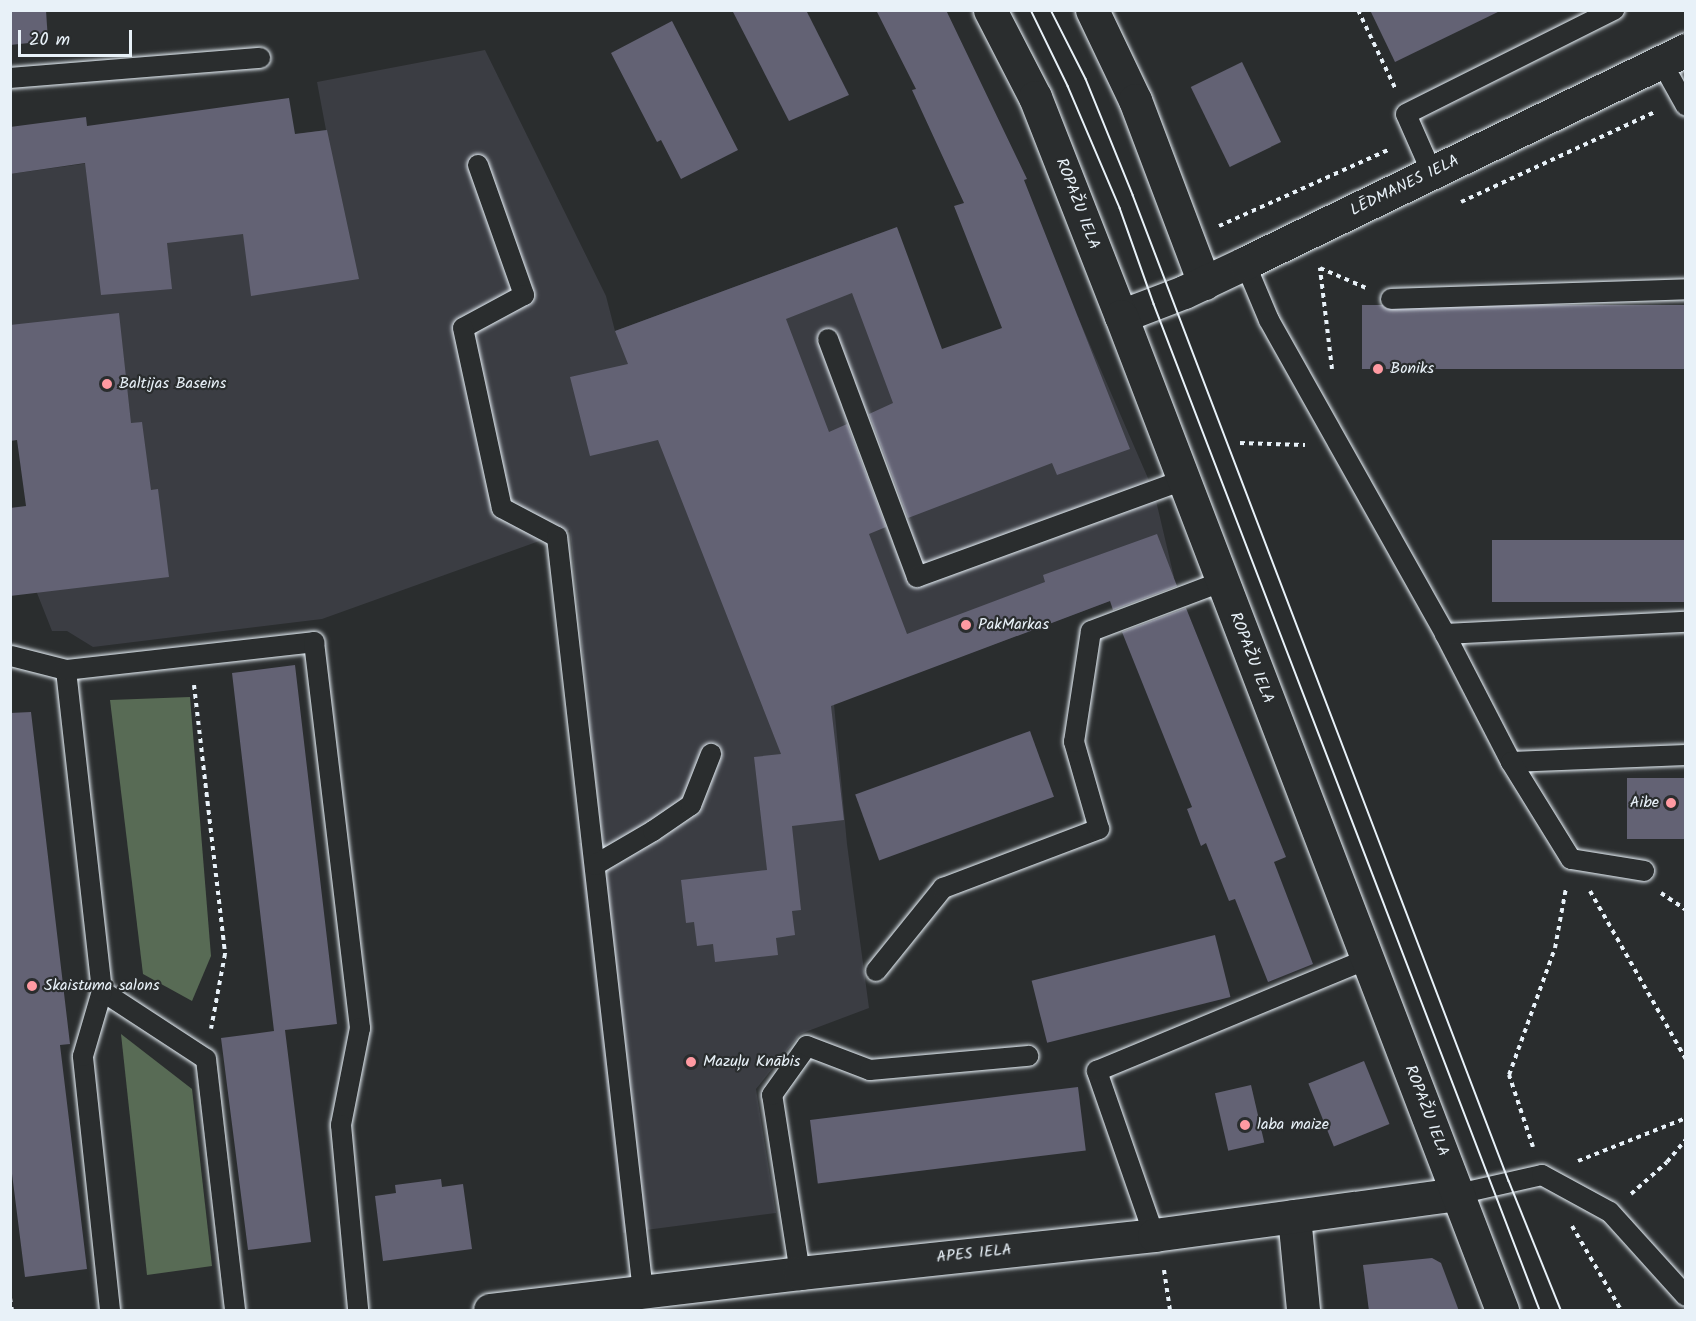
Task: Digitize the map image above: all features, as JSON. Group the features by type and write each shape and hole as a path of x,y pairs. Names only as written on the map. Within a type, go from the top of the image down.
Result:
{"street":[{"name":"ROPAŽU IELA","path":"990,10 1035,97 1502,1311"},
{"path":"1092,10 1135,100 1204,283"},
{"name":"LĒDMANES IELA","path":"1121,316 1204,283 1673,56"},
{"name":"APES IELA","path":"490,1311 800,1273 1154,1235 1458,1194"},
{"path":"1294,1216 1303,1311"}],"lane":[{"path":"1432,173 1406,114 1614,10"},
{"path":"1673,56 1684,102"},
{"path":"10,78 260,58"},
{"path":"478,165 524,296 463,328 502,508 557,537 644,1292"},
{"path":"1245,263 1269,320 1445,634 1511,762 1571,859 1644,871"},
{"path":"1391,299 1686,289"},
{"path":"828,339 917,577 1184,480"},
{"path":"876,971 943,888 1099,829 1074,742 1090,632 1221,582"},
{"path":"1445,634 1686,622"},
{"path":"11,656 66,670 314,642 360,1028 341,1125 358,1311"},
{"path":"66,670 102,991 83,1056 110,1311"},
{"path":"595,865 653,831 691,805 711,754"},
{"path":"1511,762 1686,755"},
{"path":"1154,1235 1097,1071 1368,959"},
{"path":"102,991 206,1059 235,1311"},
{"path":"800,1273 772,1095 807,1046 870,1070 1028,1056"},
{"path":"1458,1194 1542,1175 1610,1212 1686,1296"}],"path":[{"path":"1358,10 1406,114"},
{"path":"1458,204 1684,102"},
{"path":"1310,273 1331,263"},
{"path":"1320,268 1391,299"},
{"path":"1320,268 1332,375"},
{"path":"1240,443 1340,446"},
{"path":"190,655 225,954 206,1059"},
{"path":"1571,859 1686,1059"},
{"path":"1571,859 1555,948 1509,1076 1542,1175 1686,1118"},
{"path":"1610,1212 1667,1162 1686,1139"},
{"path":"1571,1224 1621,1311"},
{"path":"10,1298 12,1311"}],"shaded area":[{"path":"485,50 606,296 615,331 878,234 928,373 1078,317 1154,492 1174,577 834,704 847,844 869,1008 800,1034 756,1089 776,1213 623,1233 579,843 602,841 570,530 322,619 93,647 67,631 52,631 37,593 11,348 10,174 326,130 317,82"}],"green space":[{"path":"190,697 211,956 192,1001 143,974 110,700"},
{"path":"121,1034 192,1089 212,1266 147,1275"}],"building":[{"path":"10,10 46,10 48,41 10,45"},
{"path":"732,10 806,10 849,95 789,121"},
{"path":"876,10 946,10 1027,179 1024,180 1130,449 1057,475 1052,463 908,518 869,414 893,403 852,293 786,319 829,432 847,424 886,527 869,534 907,634 1045,582 1043,575 1157,534 1177,586 1113,610 1110,601 831,706 844,820 792,826 801,910 792,911 795,935 776,938 778,955 715,962 713,944 697,946 694,922 686,923 681,880 767,870 754,757 781,754 658,440 590,456 570,377 628,364 615,331 897,227 942,349 1002,328 954,206 964,203 912,90 916,89"},
{"path":"1370,10 1502,10 1395,62"},
{"path":"672,21 738,150 681,179 661,140 657,142 611,53"},
{"path":"1242,62 1281,142 1230,167 1191,87"},
{"path":"289,98 295,134 327,130 359,279 251,296 243,234 167,243 172,289 101,295 85,163 10,174 10,127 86,117 87,126"},
{"path":"1362,305 1686,305 1686,369 1362,369"},
{"path":"119,313 131,423 142,422 151,490 158,489 169,577 10,596 10,508 26,506 17,440 10,441 10,325"},
{"path":"1492,540 1686,540 1686,602 1492,602"},
{"path":"1186,608 1286,857 1274,862 1313,964 1268,982 1235,899 1229,901 1206,843 1201,846 1187,809 1192,807 1122,632"},
{"path":"295,665 337,1024 285,1030 311,1242 248,1250 221,1038 274,1031 232,673"},
{"path":"31,712 70,1044 60,1045 87,1269 25,1277 10,1158 10,713"},
{"path":"1030,731 1054,797 879,860 855,795"},
{"path":"1627,778 1686,778 1686,839 1627,839"},
{"path":"1215,935 1230,997 1047,1043 1032,981"},
{"path":"1364,1061 1389,1124 1334,1147 1308,1083"},
{"path":"1251,1085 1264,1142 1228,1151 1215,1093"},
{"path":"1078,1087 1086,1151 818,1183 810,1120"},
{"path":"441,1179 442,1187 463,1184 472,1249 383,1261 375,1196 396,1193 395,1185"},
{"path":"1432,1258 1441,1263 1459,1311 1369,1311 1363,1265"}],"tram line":[{"path":"1031,10 1068,86 1120,208 1154,304 1540,1310"},
{"path":"1051,10 1086,79 1133,195 1509,1181 1561,1310"}],"place":[{"name":"Boniks","path":"1378,369"},
{"name":"Baltijas Baseins","path":"107,384"},
{"name":"PakMarkas","path":"966,625"},
{"name":"Aibe","path":"1671,803"},
{"name":"Skaistuma salons","path":"32,986"},
{"name":"Mazuļu Knābis","path":"691,1062"},
{"name":"laba maize","path":"1245,1125"}]}
